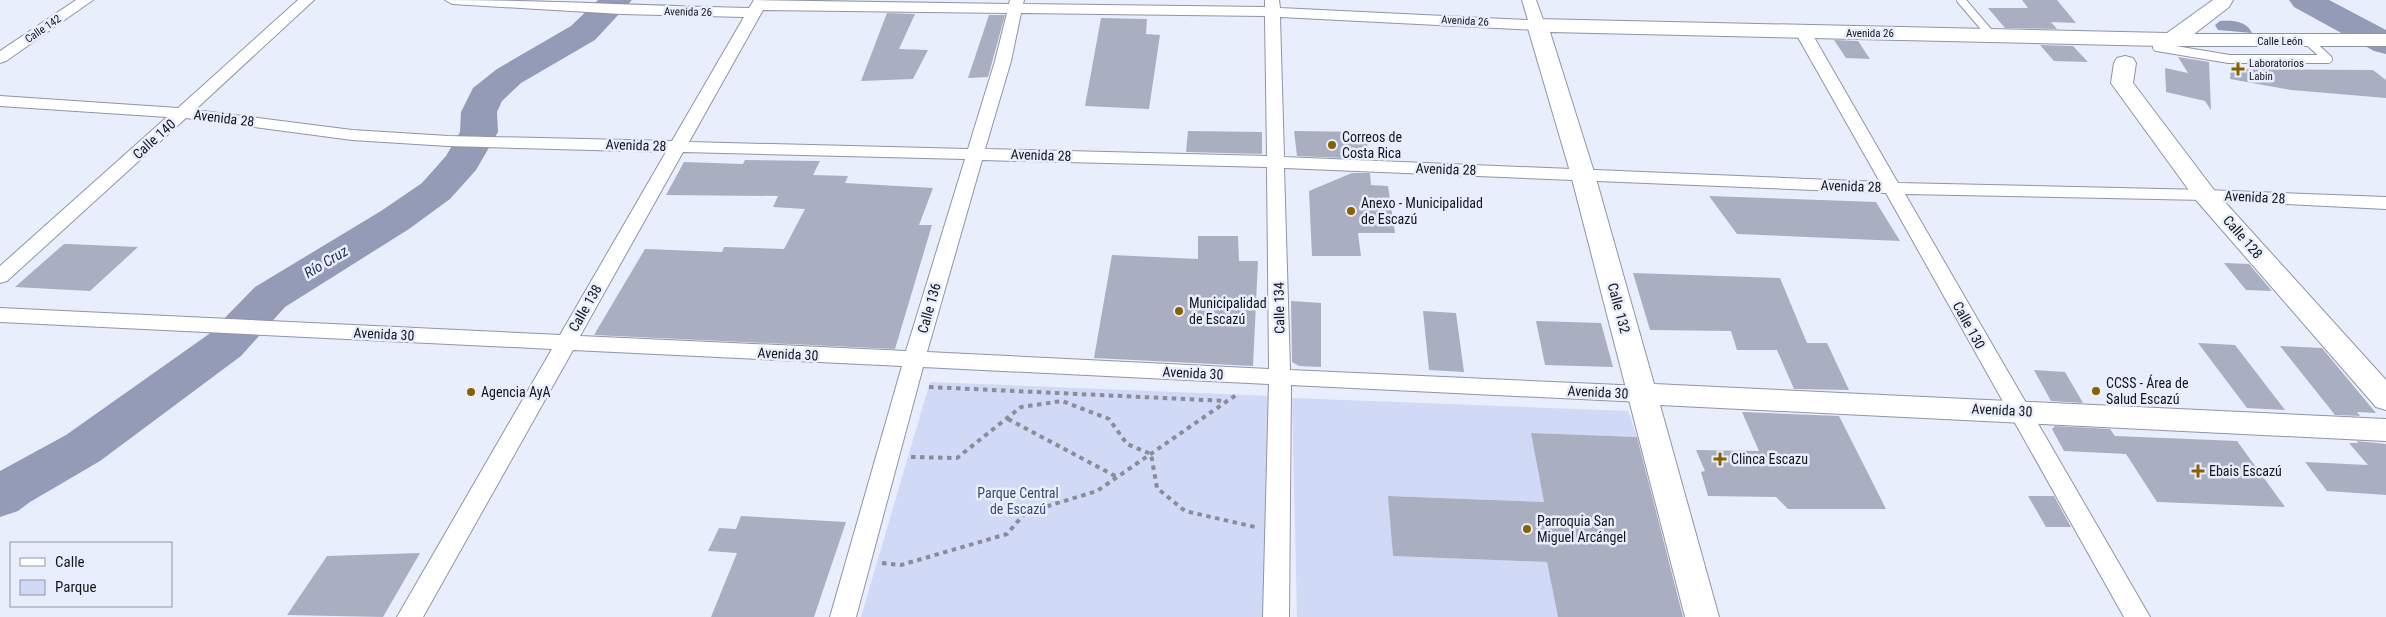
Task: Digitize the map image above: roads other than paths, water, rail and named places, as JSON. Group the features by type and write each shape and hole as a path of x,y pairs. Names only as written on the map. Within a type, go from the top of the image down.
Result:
{"main road":[{"path":"2083,38 2111,48 2118,53 2125,63 2165,43 2198,22 2222,3 2223,0"},
{"name":"Avenida 26","path":"1533,12 1803,32 1991,35 2165,43"},
{"name":"Calle 132","path":"1533,12 1583,175 1702,617"},
{"path":"2198,22 2213,36 2227,40"},
{"name":"Calle León","path":"2165,43 2227,40 2386,40"},
{"name":"Calle 128","path":"2125,63 2122,83 2205,195 2386,399"},
{"name":"Avenida 30","path":"1642,394 2386,430"}],"street":[{"name":"Calle 142","path":"0,58 86,0"},
{"name":"Calle 140","path":"0,276 307,0"},
{"name":"Avenida 26","path":"452,0 622,10 757,6 1016,4 1272,6 1533,12"},
{"name":"Calle 136","path":"843,617 914,360 1003,61 1016,4"},
{"name":"Calle 138","path":"410,617 679,147 757,6"},
{"name":"Calle 134","path":"1272,6 1277,162 1280,377 1276,617"},
{"name":"Calle 130","path":"1803,32 2137,617"},
{"name":"Avenida 28","path":"0,101 183,113 352,135 448,141 1277,162 1892,188 2205,195 2386,203"},
{"name":"Avenida 30","path":"0,315 1642,394"}],"lane":[{"path":"1961,0 1991,35"},
{"path":"2165,43 2229,59 2328,59 2308,41"}],"waterway":[{"name":"Río Cruz","path":"0,497 12,488 83,448 225,345 270,297 395,220 436,191 462,162 479,132 479,112 486,96 509,76 583,33 616,0"},
{"path":"2305,0 2386,44"}],"place":[{"name":"Laboratorios Labin","path":"2238,69"},
{"name":"Correos de Costa Rica","path":"1332,145"},
{"name":"Anexo - Municipalidad de Escazú","path":"1351,211"},
{"name":"Municipalidad de Escazú","path":"1179,311"},
{"name":"CCSS - Área de Salud Escazú","path":"2096,391"},
{"name":"Agencia AyA","path":"471,392"},
{"name":"Clinca Escazu","path":"1720,459"},
{"name":"Ebais Escazú","path":"2198,471"},
{"name":"Parroquia San Miguel Arcángel","path":"1527,529"}],"park label":[{"name":"Parque Central de Escazú","path":"1018,502"}]}
